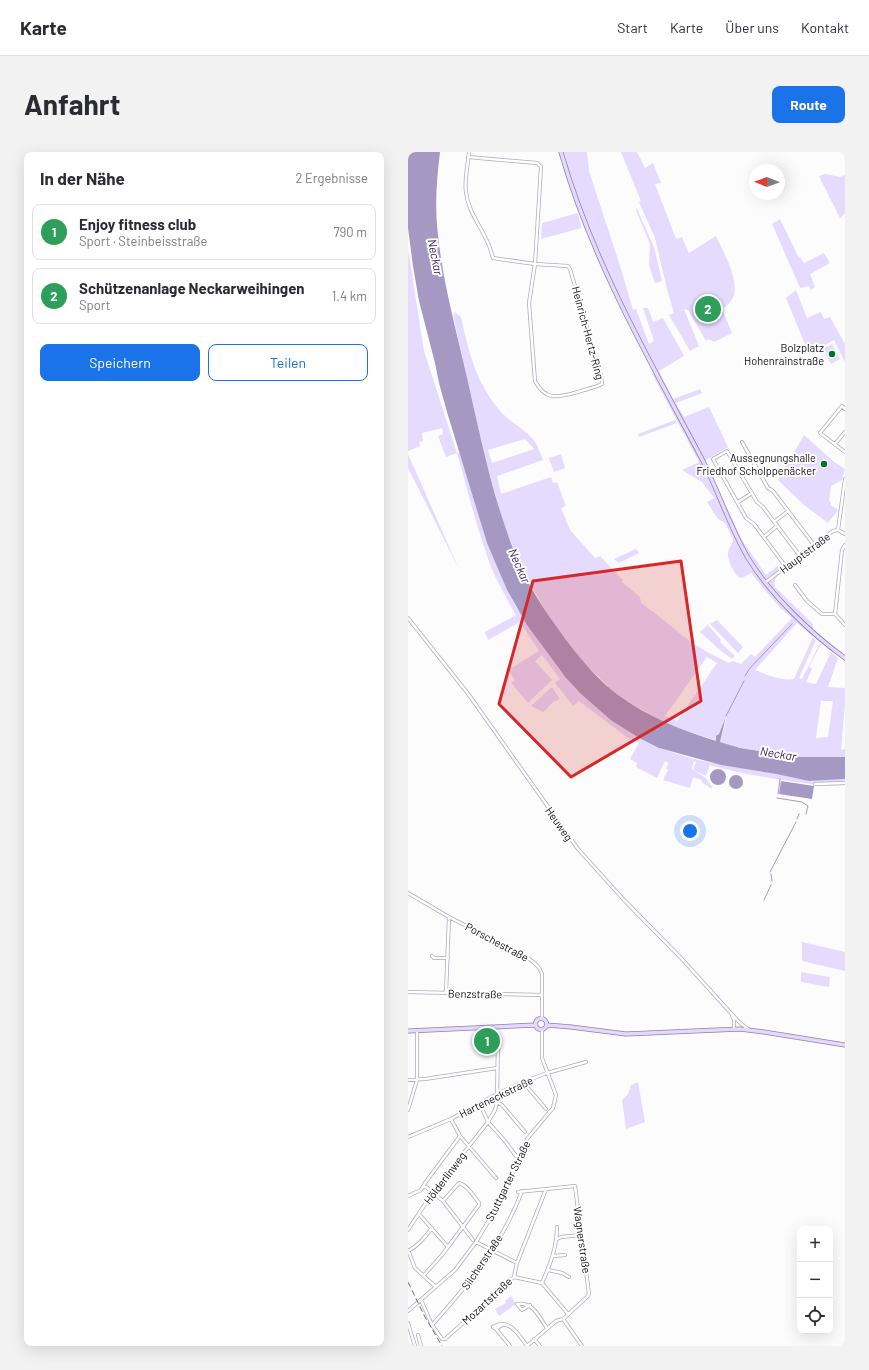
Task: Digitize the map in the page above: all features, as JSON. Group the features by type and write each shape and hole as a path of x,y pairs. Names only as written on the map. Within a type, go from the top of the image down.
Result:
{"main road":[{"path":"561,152 588,227 611,284 706,467 739,540 752,563 784,604 845,658"},
{"path":"536,1025 537,1021 542,1019 546,1021 547,1025"},
{"path":"408,1031 536,1025 542,1030 547,1025 572,1026 618,1034 734,1029 750,1030 845,1045"}],"street":[{"path":"468,157 537,163 540,165 535,264 493,258 487,240 474,218 466,195 468,157 469,152"},
{"name":"Heinrich-Hertz-Ring","path":"535,264 568,266 570,269 602,379 602,384 555,397 546,394 538,387 535,381 534,372 529,303 535,264"},
{"path":"845,409 842,406 820,433 845,452"},
{"path":"835,444 845,432"},
{"path":"742,442 768,488 772,491 814,545"},
{"path":"786,567 753,523 746,518 713,460 727,452 757,502 778,526 800,556"},
{"path":"734,463 749,454"},
{"path":"838,530 845,479"},
{"path":"738,502 752,493"},
{"path":"774,522 788,511"},
{"path":"764,537 778,526"},
{"name":"Hauptstraße","path":"766,582 833,531 838,530 845,534"},
{"path":"835,614 842,550 845,545"},
{"path":"795,586 822,614 835,614 845,625"},
{"name":"Heuweg","path":"408,618 469,695 578,849 628,905 684,962 742,1026 750,1030"},
{"path":"815,784 845,783"},
{"name":"Porschestraße","path":"408,893 449,917 521,954 535,963 542,974 542,1019"},
{"path":"446,993 449,917"},
{"path":"432,956 434,958 448,958"},
{"name":"Benzstraße","path":"408,992 542,995"},
{"path":"731,1013 734,1019 734,1029"},
{"path":"734,1029 737,1025 737,1020"},
{"name":"Stuttgarter Straße","path":"408,1311 455,1270 476,1242 504,1195 527,1139 553,1108 556,1095 542,1055 542,1030"},
{"path":"408,1110 416,1080 417,1031"},
{"path":"498,1036 497,1102 502,1105 525,1132"},
{"name":"Harteneckstraße","path":"408,1138 451,1119 497,1094 523,1082 586,1062"},
{"path":"408,1080 497,1068"},
{"path":"523,1082 546,1109"},
{"name":"Hölderlinweg","path":"408,1230 433,1192 488,1122 495,1110 497,1102"},
{"path":"480,1104 488,1122 516,1156"},
{"path":"451,1119 468,1147 496,1178"},
{"path":"408,1196 421,1190 425,1182 460,1136"},
{"path":"424,1274 448,1246 479,1205 479,1203 462,1184 459,1183 443,1201"},
{"name":"Wagnerstraße","path":"546,1189 575,1186 589,1294 568,1314"},
{"path":"423,1187 426,1187 443,1201 473,1240"},
{"name":"Silcherstraße","path":"432,1325 461,1293 493,1250 510,1217 520,1191 546,1189"},
{"name":"Mozartstraße","path":"432,1325 441,1338 445,1339 472,1315 480,1310 495,1292 514,1276 517,1263 546,1189"},
{"path":"419,1214 448,1246"},
{"path":"432,1228 423,1240 413,1249 408,1251 415,1268 424,1274 436,1287"},
{"path":"542,1283 553,1256 557,1239 557,1228"},
{"path":"557,1239 561,1237 581,1235"},
{"path":"476,1242 517,1263"},
{"path":"553,1256 565,1255"},
{"path":"548,1270 562,1273 569,1278"},
{"path":"510,1346 493,1327 498,1324 503,1324 512,1327 527,1346 547,1328 568,1314 542,1283 514,1276"},
{"path":"422,1300 432,1325"},
{"path":"530,1305 547,1328"},
{"path":"562,1319 582,1346"},
{"path":"408,1323 415,1346"},
{"path":"418,1335 421,1346"},
{"path":"534,1339 540,1346"}],"highlighted area":[{"path":"681,561 701,701 571,777 499,704 533,581"}],"shaded area":[{"path":"564,152 587,152 589,171 633,310 636,309 649,344 654,341 643,308 648,308 653,322 663,318 684,356 659,371 673,399 700,389 702,393 676,403 684,417 709,407 728,447 705,461 742,540 766,575 780,564 784,570 776,577 775,587 813,624 813,637 816,640 799,678 802,679 820,643 821,644 809,667 812,669 806,682 816,684 831,652 838,658 828,687 845,688 841,750 845,749 845,757 801,757 740,748 720,742 727,717 725,717 719,734 715,738 717,741 666,724 617,695 585,664 551,620 522,569 504,525 484,454 453,315 455,312 461,317 467,343 479,379 485,390 501,412 534,440 543,460 497,476 501,494 551,477 553,483 557,482 566,506 561,508 570,530 595,558 600,556 623,580 622,582 640,597 641,603 691,642 729,663 733,661 741,664 751,654 755,657 792,618 780,608 751,573 742,578 736,575 728,558 733,539 725,523 718,519 707,502 714,498 702,482 682,470 699,462 652,374 657,372 606,269 574,189 565,162 567,162","holes":["525,439 534,449 492,463 488,450","797,623 813,637 794,679 769,676 755,670","707,657 717,663 677,721 665,716","821,701 833,701 828,737 816,738"]},
{"path":"621,152 637,152 645,168 653,163 661,183 655,184 676,239 682,237 689,253 716,236 731,268 735,286 734,294 730,302 722,309 732,333 714,342 709,339 706,341 688,310 684,309 699,346 690,351 669,315 674,313 655,238 639,202 641,201"},
{"path":"825,174 840,177 845,175 845,213 840,218 819,176"},
{"path":"635,208 637,209 654,247 662,281 655,283 649,265 650,244"},
{"path":"578,213 581,228 541,239 542,223"},
{"path":"780,219 799,258 800,257 804,263 824,253 830,263 810,274 815,287 811,290 809,286 800,288 772,224"},
{"path":"408,249 424,351 457,453 446,457 438,436 443,434 442,428 422,433 423,441 419,442 420,446 408,451"},
{"path":"796,290 807,318 821,312 824,319 830,317 845,344 845,362 834,340 809,354 786,298"},
{"name":"Bolzplatz Hohenrainstraße","path":"832,344 840,359 831,364 823,349"},
{"path":"675,420 677,423 639,437 638,434"},
{"path":"804,435 833,461 845,469 842,480 831,486 829,501 831,502 831,505 838,510 828,523 804,505 778,480"},
{"path":"457,453 460,453 487,543 516,607 566,678 581,694 612,721 659,748 694,759 809,781 845,779 845,785 822,785 799,782 746,774 710,765 706,776 693,770 706,778 712,789 700,779 693,778 690,788 663,780 668,770 666,768 669,763 665,761 657,778 636,767 637,763 630,759 639,743 628,738 579,701 573,706 555,683 560,679 542,655 535,661 552,680 528,703 511,683 515,680 508,670 539,651 520,622 488,640 485,632 516,615 494,574 488,559","holes":["694,761 696,762 693,770 692,768"]},
{"path":"408,454 459,569 408,468"},
{"path":"561,454 565,468 554,472 549,458"},
{"path":"636,549 639,553 619,563 614,559"},
{"path":"717,620 743,647 738,653 710,624"},
{"path":"708,625 721,640 720,642 735,656 732,659 700,632"},
{"path":"552,687 560,699 553,702 543,712 531,706"},
{"path":"802,942 845,952 845,971 802,961"},
{"path":"801,972 830,977 829,987 801,982"},
{"path":"638,1082 645,1122 626,1129 622,1100 628,1094 631,1085"},
{"path":"511,1296 516,1304 499,1316 495,1309 506,1303 505,1301"}],"water":[{"name":"Neckar","path":"408,152 440,152 436,198 439,244 449,300 483,447 503,521 521,568 537,598 563,636 575,652 611,690 641,710 690,732 716,741 716,736 719,734 726,716 720,742 740,748 801,757 845,757 845,779 809,781 721,765 659,748 612,721 581,694 566,678 527,625 507,590 487,543 439,383 419,301 413,266 408,228"},
{"path":"718,769 725,774 726,777 721,784 718,785 711,780 710,777 715,770"},
{"path":"733,775 739,775 743,779 743,785 739,789 733,789 729,785 729,779"},
{"path":"781,781 814,786 812,799 779,794"}],"waterway":[{"path":"745,676 750,668 792,624"},
{"path":"726,716 744,681"},
{"path":"778,794 780,779"},
{"path":"777,798 802,802 808,806 806,814"},
{"path":"797,819 799,814"},
{"path":"770,872 796,822"},
{"path":"771,874 772,881"},
{"path":"764,900 771,885"}],"railway":[{"path":"408,1282 425,1317 442,1346"}],"place":[{"name":"Schützenanlage Neckarweihingen","path":"708,309"},
{"name":"Bolzplatz Hohenrainstraße","path":"832,354"},
{"name":"Aussegnungshalle Friedhof Scholppenäcker","path":"824,464"},
{"name":"Enjoy fitness club","path":"487,1041"}]}
